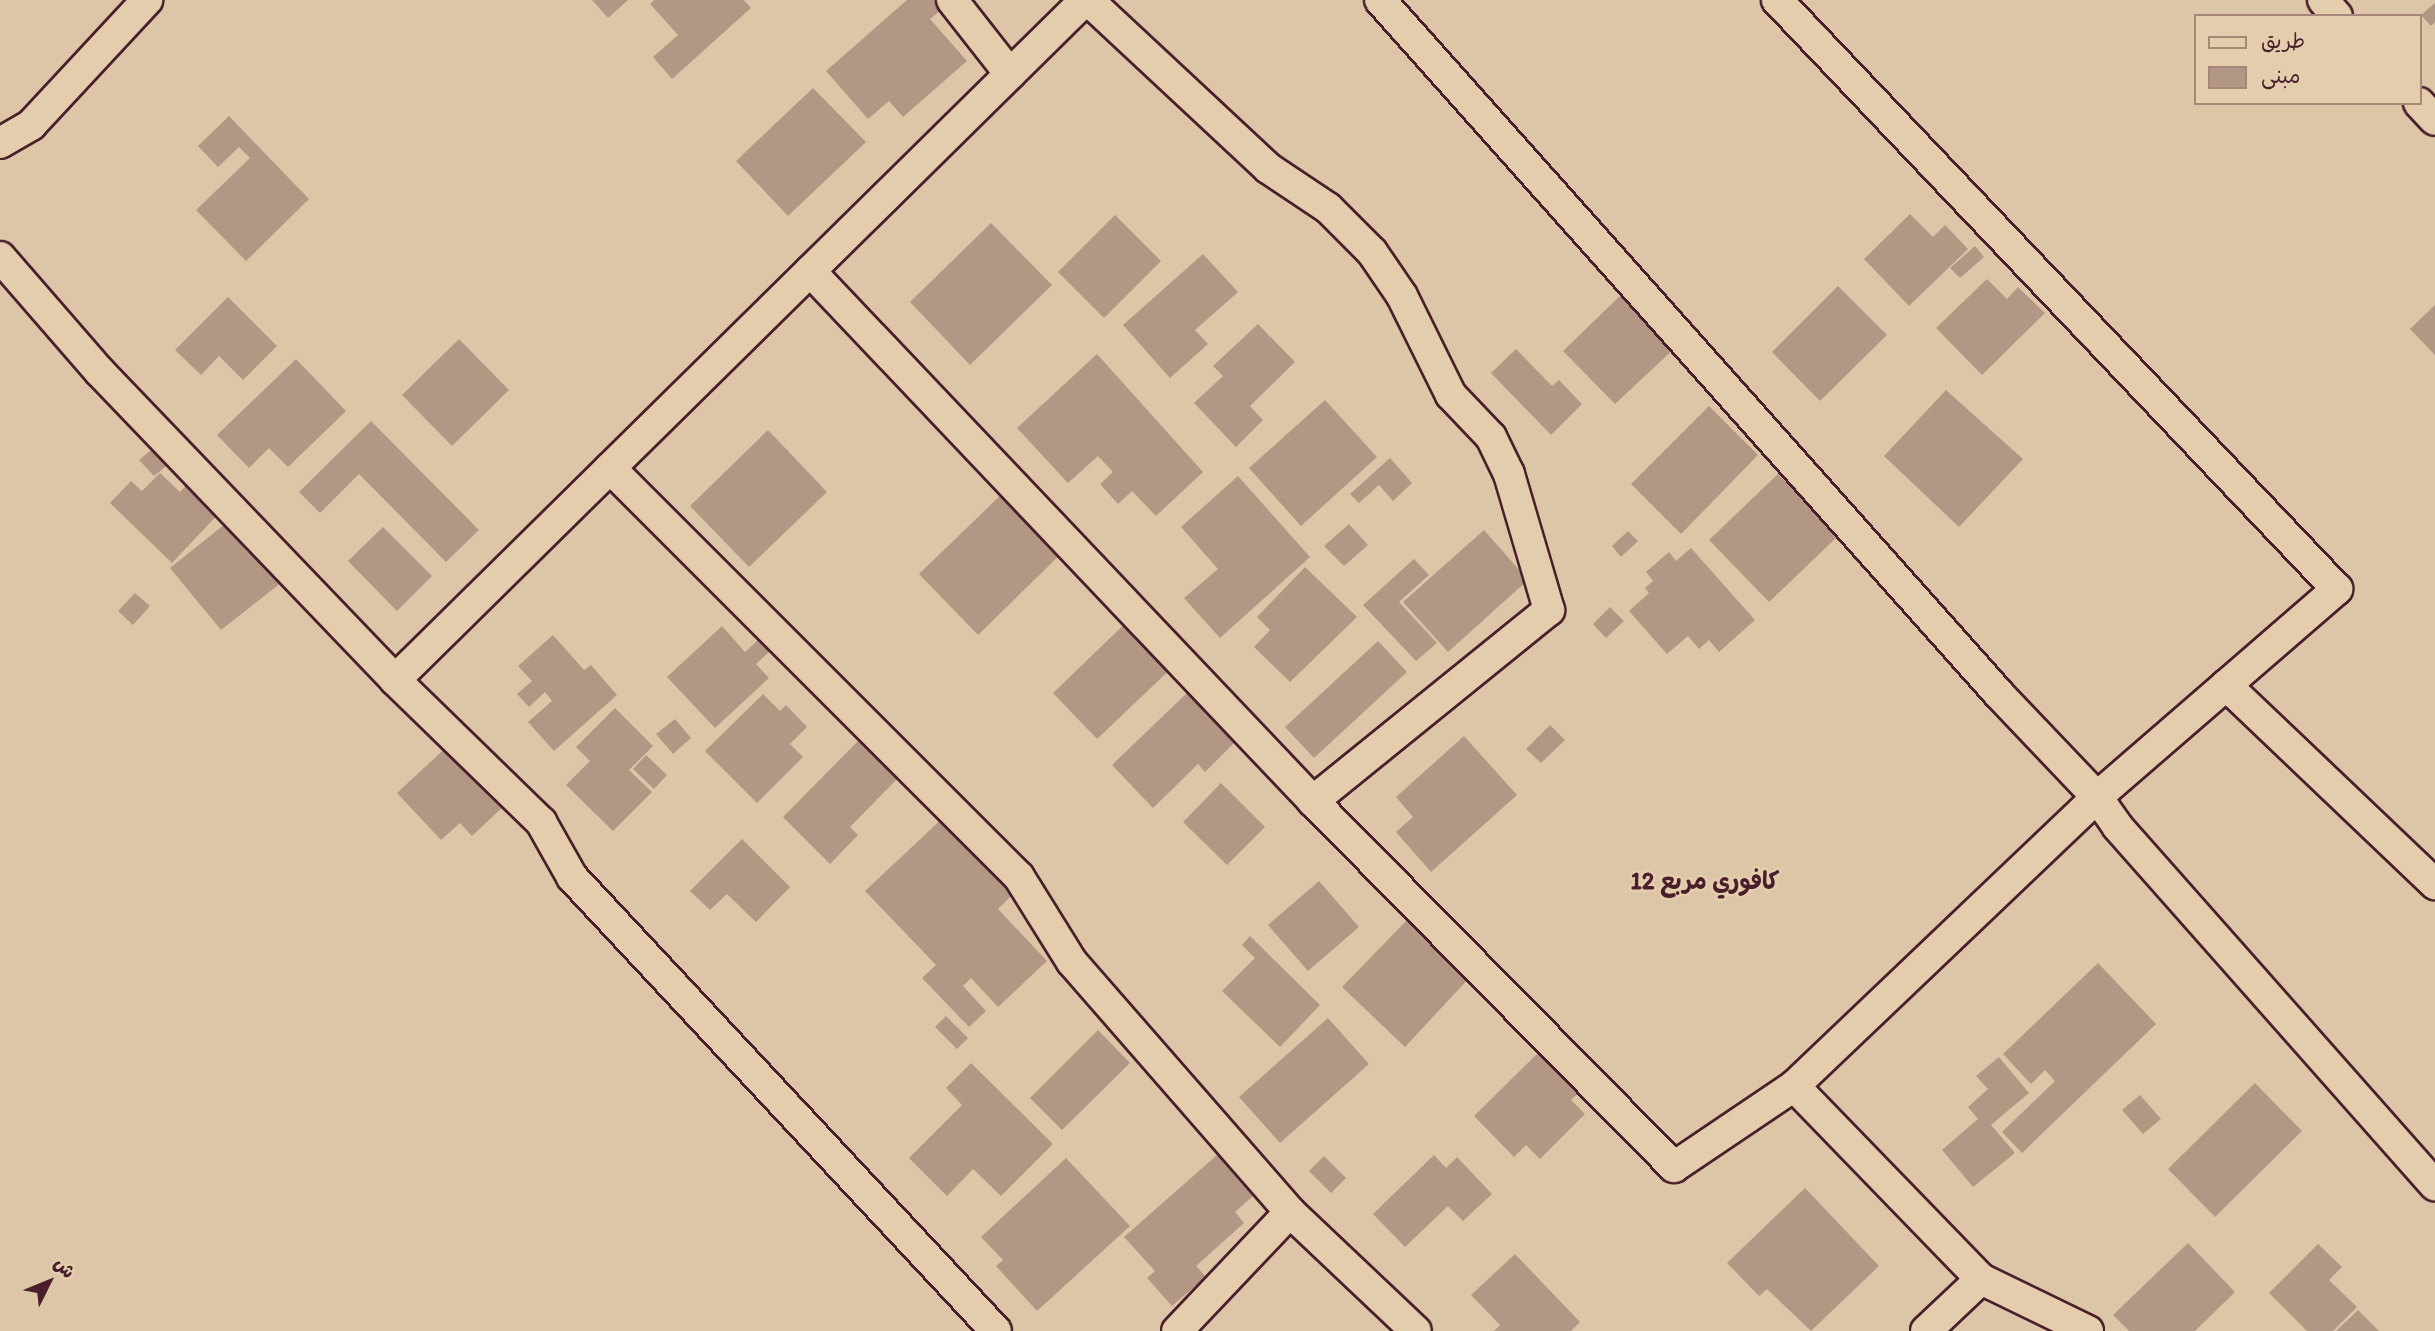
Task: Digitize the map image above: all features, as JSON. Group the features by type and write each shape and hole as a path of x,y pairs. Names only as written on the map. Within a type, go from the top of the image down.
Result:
{"street":[{"path":"0,143 31,125 148,0"},
{"path":"952,0 1010,74"},
{"path":"395,680 1087,0 1268,168 1328,208 1372,252 1402,296 1451,396 1491,437 1509,474 1549,610 1313,801"},
{"path":"1380,0 1998,693 2098,797 2117,826 2435,1185"},
{"path":"810,271 1313,801 1674,1167 1794,1086 2098,797 2337,589 1777,0"},
{"path":"2323,0 2335,14"},
{"path":"2421,105 2435,120"},
{"path":"0,257 100,372 395,680 541,822 572,877 996,1331"},
{"path":"610,468 1019,877 1072,962 1290,1212 1416,1331"},
{"path":"2226,685 2435,884"},
{"path":"1794,1086 1981,1279 2088,1331"},
{"path":"1177,1331 1290,1212"},
{"path":"1926,1331 1981,1279"}],"building":[{"path":"592,0 628,0 608,18"},
{"path":"654,0 744,0 751,8 672,79 653,57 678,35 650,4"},
{"path":"907,0 942,0 947,5 930,19 967,61 903,117 889,101 868,119 826,71"},
{"path":"2435,3 2435,22 2431,26 2421,15"},
{"path":"813,88 866,142 788,216 736,161"},
{"path":"229,116 309,199 246,261 196,210 250,158 239,147 218,167 198,146"},
{"path":"1910,214 1933,237 1945,225 1968,249 1909,306 1864,259"},
{"path":"1115,215 1161,261 1104,318 1058,272"},
{"path":"991,223 1052,285 970,365 910,302"},
{"path":"1975,246 1984,257 1960,278 1950,268"},
{"path":"1203,254 1238,292 1195,330 1208,344 1170,378 1123,325"},
{"path":"1987,279 2007,299 2018,287 2045,313 1982,375 1936,328"},
{"path":"1838,286 1887,335 1820,401 1772,352"},
{"path":"1624,292 1677,346 1615,404 1563,351"},
{"path":"228,297 277,346 243,380 219,356 201,375 175,350"},
{"path":"2435,305 2435,355 2410,329"},
{"path":"1258,324 1295,362 1250,406 1263,420 1236,447 1194,403 1223,376 1213,366"},
{"path":"459,339 509,390 452,446 402,395"},
{"path":"1516,349 1552,386 1559,380 1582,404 1551,435 1491,373"},
{"path":"1097,354 1203,472 1156,516 1132,491 1118,504 1100,484 1113,472 1098,456 1068,483 1017,428"},
{"path":"296,359 346,411 288,467 269,448 249,468 217,435"},
{"path":"1946,390 2023,459 1959,527 1884,456"},
{"path":"1325,400 1377,457 1301,526 1249,468"},
{"path":"1709,406 1758,455 1681,534 1631,484"},
{"path":"371,421 479,530 446,562 359,474 320,513 299,492"},
{"path":"768,430 827,492 749,567 690,506"},
{"path":"156,446 170,463 154,476 139,460"},
{"path":"1390,458 1412,483 1393,501 1379,485 1359,503 1350,494"},
{"path":"160,473 180,492 192,479 224,508 172,563 110,503 131,481 142,491"},
{"path":"1778,474 1838,536 1769,602 1709,540"},
{"path":"1238,476 1310,557 1220,638 1184,598 1218,569 1181,527"},
{"path":"1007,489 1066,549 978,635 919,574"},
{"path":"225,524 248,553 259,545 286,579 221,630 170,568"},
{"path":"1349,524 1368,545 1344,566 1324,546"},
{"path":"383,527 432,576 397,611 348,561"},
{"path":"1484,530 1528,580 1448,652 1403,602"},
{"path":"1628,531 1638,541 1621,557 1612,546"},
{"path":"1691,548 1755,620 1719,652 1709,640 1699,649 1688,636 1667,654 1629,611 1649,593 1645,588 1653,581 1646,572 1669,552 1676,561"},
{"path":"1414,559 1429,575 1399,602 1437,643 1416,661 1363,605"},
{"path":"1305,567 1357,617 1290,682 1254,647 1270,630 1257,617"},
{"path":"135,593 150,606 133,625 118,611"},
{"path":"1610,607 1624,621 1606,638 1593,624"},
{"path":"1134,615 1178,662 1097,739 1053,693"},
{"path":"722,626 745,652 759,639 770,651 756,664 769,678 715,728 667,677"},
{"path":"553,635 584,670 591,665 617,695 554,751 528,722 552,701 545,692 529,707 517,694 532,681 518,666"},
{"path":"1378,641 1407,672 1314,758 1285,727"},
{"path":"1190,690 1237,740 1205,772 1198,764 1153,808 1112,765"},
{"path":"763,694 780,711 786,705 807,727 790,744 803,757 757,803 705,751"},
{"path":"615,708 653,746 629,770 652,792 613,831 566,785 590,761 576,747"},
{"path":"675,719 691,738 673,754 656,734"},
{"path":"1550,725 1565,740 1541,763 1526,749"},
{"path":"1464,736 1517,795 1431,872 1396,832 1413,817 1396,797"},
{"path":"862,737 901,775 850,827 858,835 830,864 783,817"},
{"path":"452,742 507,803 472,836 460,823 441,840 397,793"},
{"path":"646,755 667,775 654,789 633,769"},
{"path":"1221,783 1265,827 1227,865 1183,822"},
{"path":"946,815 1017,890 998,909 1047,961 998,1007 971,978 963,986 986,1011 969,1027 922,978 936,965 865,891"},
{"path":"742,839 790,887 756,922 727,894 710,910 690,891"},
{"path":"1319,881 1359,927 1308,971 1268,925"},
{"path":"1409,918 1471,976 1405,1047 1342,987"},
{"path":"1250,936 1320,1005 1280,1047 1222,991 1255,958 1242,945"},
{"path":"2098,963 2156,1024 2022,1153 2002,1132 2055,1081 2045,1070 2031,1084 2003,1054"},
{"path":"946,1016 968,1038 957,1049 935,1027"},
{"path":"1328,1018 1369,1064 1280,1143 1239,1097"},
{"path":"1098,1030 1130,1063 1062,1130 1030,1098"},
{"path":"1545,1046 1585,1087 1571,1100 1585,1114 1540,1159 1526,1145 1514,1157 1474,1116"},
{"path":"1999,1057 2029,1093 1991,1125 2015,1153 1973,1187 1942,1150 1978,1119 1968,1107 1988,1089 1976,1076"},
{"path":"971,1063 1053,1144 1001,1196 973,1169 947,1196 909,1158 962,1105 946,1088"},
{"path":"2255,1083 2302,1131 2215,1217 2168,1169"},
{"path":"2140,1095 2161,1119 2143,1134 2122,1110"},
{"path":"1217,1155 1253,1196 1235,1212 1244,1223 1196,1266 1206,1277 1172,1306 1147,1278 1155,1271 1124,1237"},
{"path":"1434,1155 1446,1168 1457,1157 1492,1194 1463,1221 1448,1206 1405,1247 1373,1214"},
{"path":"1324,1156 1346,1178 1331,1193 1309,1171"},
{"path":"1066,1158 1130,1226 1037,1311 996,1266 1003,1260 981,1237"},
{"path":"1805,1188 1879,1266 1811,1331 1767,1289 1759,1296 1727,1263"},
{"path":"2188,1243 2235,1292 2195,1331 2129,1331 2113,1315"},
{"path":"2318,1244 2342,1267 2329,1280 2357,1307 2333,1331 2307,1331 2269,1293"},
{"path":"1515,1254 1580,1322 1571,1331 1494,1331 1500,1325 1471,1295"},
{"path":"2358,1310 2379,1331 2336,1331"}],"district":[{"name":"كافوري مربع 12","path":"1705,881"}]}
